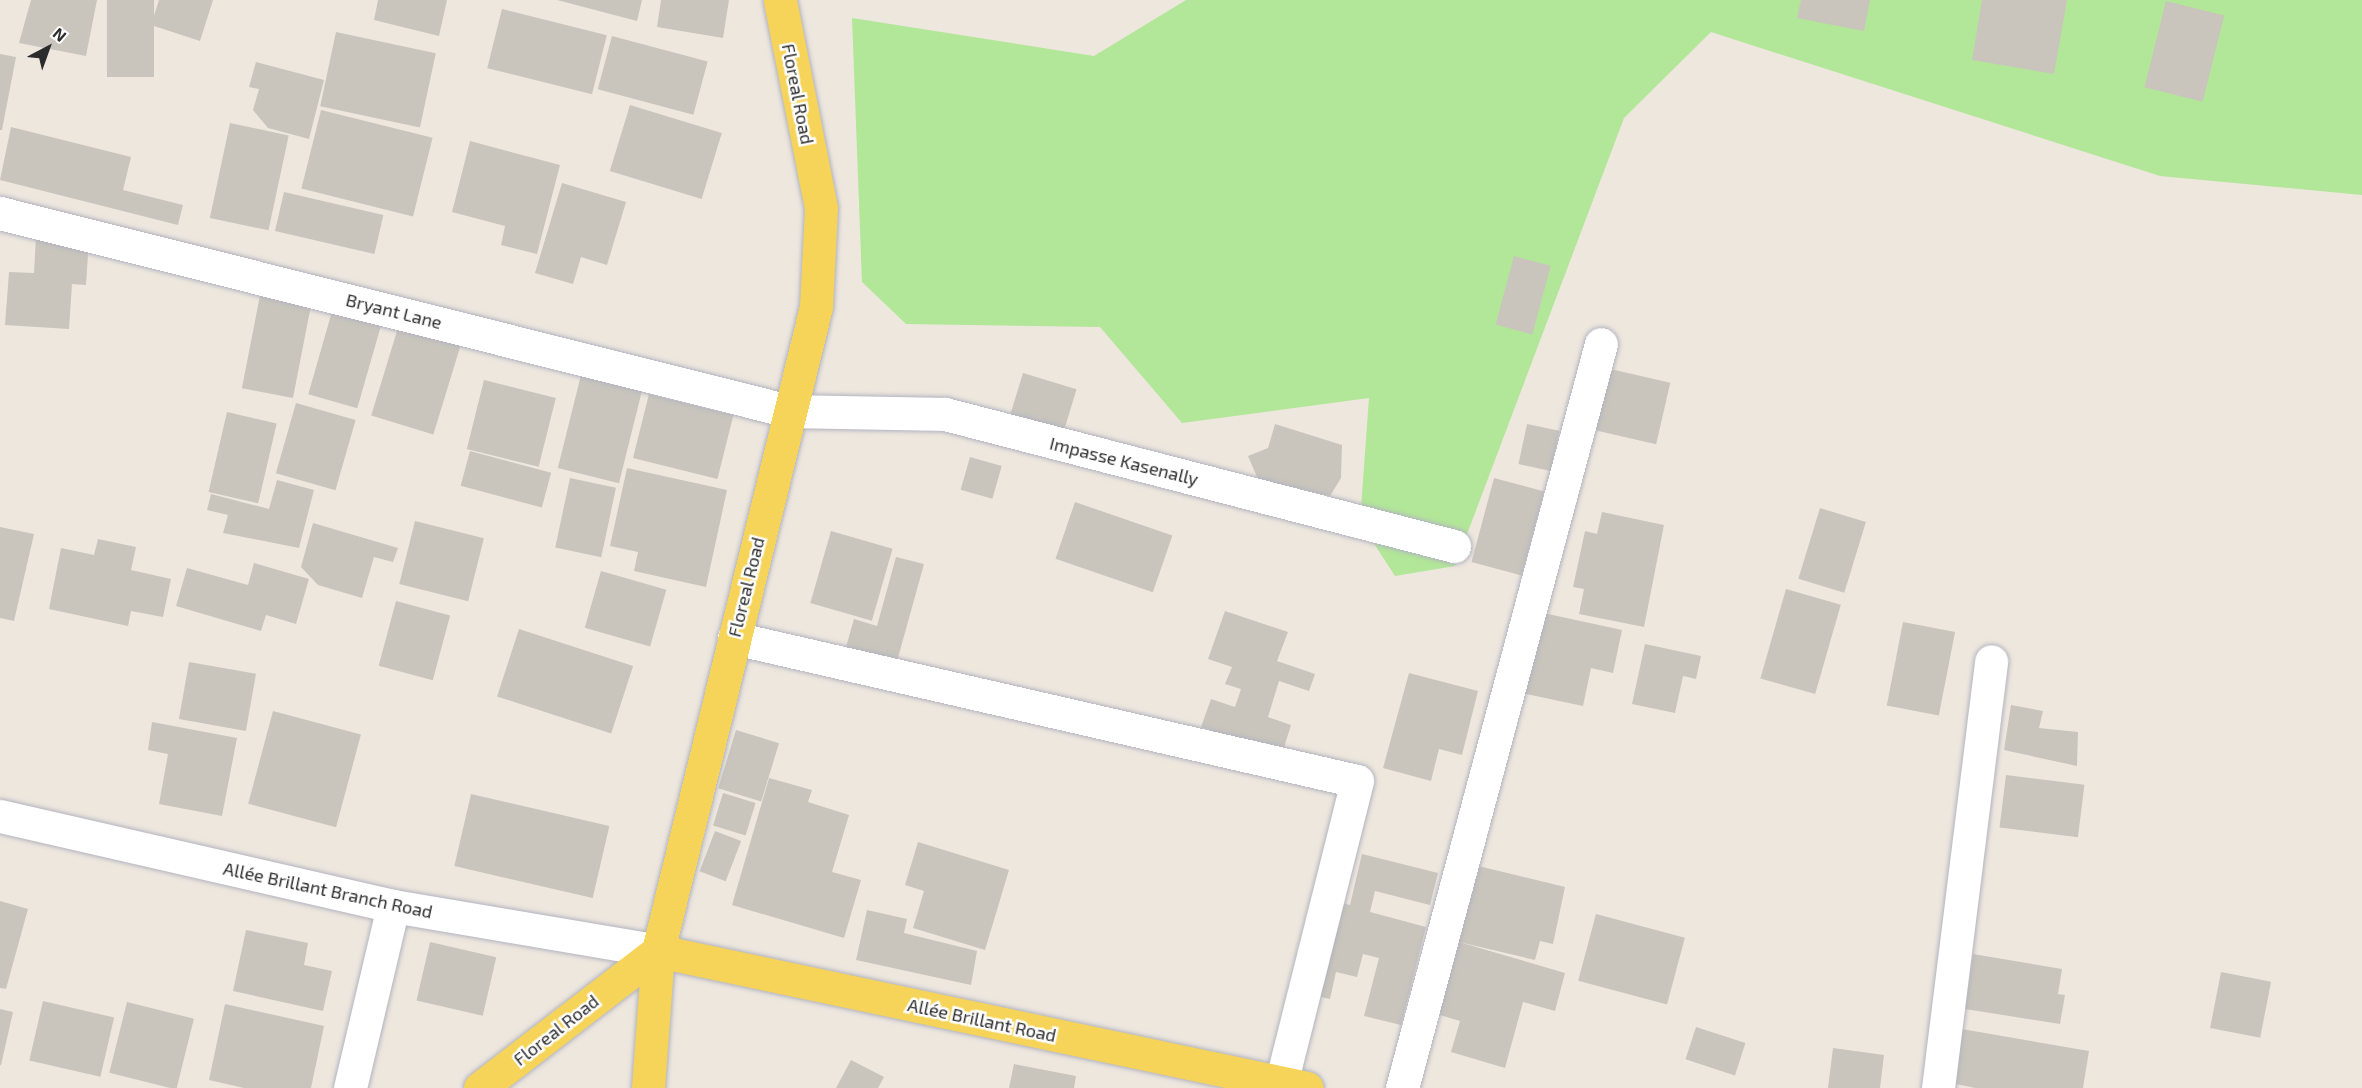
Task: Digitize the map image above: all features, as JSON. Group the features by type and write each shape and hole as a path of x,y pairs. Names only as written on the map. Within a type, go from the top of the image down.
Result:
{"main road":[{"name":"Floreal Road","path":"480,1088 658,951 816,307 821,208 780,0"},
{"name":"Allée Brillant Road","path":"658,951 1294,1085"},
{"path":"648,1088 658,951"}],"street":[{"name":"Bryant Lane","path":"0,213 789,411"},
{"path":"1402,1088 1601,344"},
{"name":"Impasse Kasenally","path":"789,411 945,414 1454,546"},
{"path":"734,638 1357,781 1294,1085"},
{"path":"1938,1088 1991,661"},
{"name":"Allée Brillant Branch Road","path":"0,816 393,906 658,951"},
{"path":"350,1088 393,906"}],"green space":[{"path":"1186,0 2362,0 2362,195 2160,176 1711,32 1624,118 1455,566 1395,576 1360,522 1369,398 1182,423 1100,327 906,324 862,282 852,18 1094,56"}],"building":[{"path":"31,0 97,0 86,56 19,43"},
{"path":"107,0 154,0 154,77 107,77"},
{"path":"159,0 213,0 200,41 151,25"},
{"path":"378,0 447,0 439,36 374,20"},
{"path":"557,0 642,0 637,21"},
{"path":"661,0 729,0 723,38 657,27"},
{"path":"1801,0 1870,0 1864,31 1797,18"},
{"path":"1982,0 2067,0 2054,74 1972,60"},
{"path":"2166,1 2224,16 2203,102 2144,87"},
{"path":"502,9 607,35 592,94 487,68"},
{"path":"336,32 436,53 420,128 320,106"},
{"path":"612,36 708,62 693,115 598,89"},
{"path":"0,54 16,57 2,130 0,130"},
{"path":"256,62 324,80 309,139 268,128 253,110 259,89 249,87"},
{"path":"630,105 722,133 702,199 610,171"},
{"path":"321,110 433,138 413,216 301,189"},
{"path":"230,123 289,135 269,230 210,218"},
{"path":"11,127 131,157 123,190 183,205 178,225 0,180"},
{"path":"470,141 560,165 537,254 501,245 505,226 452,212"},
{"path":"562,183 626,202 607,265 581,257 573,284 535,273"},
{"path":"284,192 383,215 374,254 275,231"},
{"path":"36,237 89,240 86,285 72,284 69,329 5,325 9,272 34,273"},
{"path":"1514,256 1551,266 1532,334 1496,325"},
{"path":"261,290 312,300 293,398 242,388"},
{"path":"335,301 384,315 357,408 308,394"},
{"path":"401,318 463,337 433,435 371,416"},
{"path":"1606,368 1670,383 1656,444 1592,429"},
{"path":"582,371 643,386 619,483 558,468"},
{"path":"1023,373 1077,389 1061,440 1008,424"},
{"path":"484,380 556,398 539,467 467,449"},
{"path":"649,394 733,415 717,479 633,458"},
{"path":"296,403 356,420 335,490 276,473"},
{"path":"227,412 277,423 258,503 209,492"},
{"path":"1275,424 1342,445 1341,478 1330,496 1279,484 1263,491 1248,456 1268,448"},
{"path":"1527,424 1559,431 1551,471 1518,464"},
{"path":"470,451 551,473 542,508 461,486"},
{"path":"970,457 1002,466 992,499 961,490"},
{"path":"627,468 727,490 706,587 634,571 638,552 610,546"},
{"path":"570,478 616,488 601,557 555,547"},
{"path":"1494,478 1544,491 1522,575 1471,562"},
{"path":"277,480 314,490 299,548 223,533 228,515 207,510 211,494 269,509"},
{"path":"1075,502 1172,536 1153,592 1055,559"},
{"path":"1820,508 1866,522 1844,593 1798,579"},
{"path":"1602,512 1664,525 1644,627 1579,614 1584,589 1573,587 1585,531 1597,534"},
{"path":"415,521 484,538 468,601 399,584"},
{"path":"313,523 398,548 393,562 374,557 362,598 318,585 301,567"},
{"path":"0,527 34,534 14,621 0,618"},
{"path":"831,531 893,549 872,621 810,603"},
{"path":"98,539 136,547 131,570 171,579 163,617 131,611 128,626 49,609 61,548 94,555"},
{"path":"896,557 924,564 893,676 842,661 854,619 877,626"},
{"path":"254,563 309,579 296,624 266,615 261,631 176,606 187,568 248,585"},
{"path":"601,571 666,590 650,646 585,628"},
{"path":"1786,589 1841,605 1815,694 1760,678"},
{"path":"396,601 450,615 433,680 379,666"},
{"path":"1525,609 1622,630 1613,673 1591,668 1583,706 1522,693"},
{"path":"1225,611 1288,632 1277,661 1315,674 1309,691 1279,681 1268,717 1291,725 1282,754 1201,727 1211,699 1235,707 1241,689 1225,684 1232,667 1208,659"},
{"path":"1903,622 1955,632 1939,716 1887,705"},
{"path":"519,629 633,666 611,734 497,697"},
{"path":"1645,644 1701,656 1696,679 1683,676 1675,713 1632,704"},
{"path":"189,662 256,674 246,731 179,719"},
{"path":"1409,673 1478,691 1462,755 1439,749 1431,781 1383,768"},
{"path":"2011,705 2043,711 2039,728 2078,732 2077,766 2004,750"},
{"path":"273,711 361,735 336,827 248,804"},
{"path":"152,722 237,738 222,816 159,804 168,754 148,750"},
{"path":"736,730 779,743 761,801 718,788"},
{"path":"2006,775 2084,785 2078,837 2000,828"},
{"path":"769,778 812,790 808,802 849,815 832,872 861,880 844,938 732,905"},
{"path":"723,793 756,803 746,835 713,826"},
{"path":"471,794 609,826 593,898 454,866"},
{"path":"715,831 741,841 726,881 700,871"},
{"path":"918,842 1009,870 985,950 913,928 924,891 905,885"},
{"path":"1362,854 1438,873 1430,905 1375,891 1370,912 1426,927 1401,1025 1364,1016 1379,958 1363,954 1357,977 1336,972 1330,999 1302,993 1325,899 1350,905"},
{"path":"1470,864 1565,887 1553,944 1540,941 1535,960 1459,942 1565,973 1555,1011 1523,1002 1505,1068 1451,1052 1460,1021 1423,1010"},
{"path":"0,901 28,909 6,989 0,988"},
{"path":"867,910 907,919 904,933 977,951 971,985 856,960"},
{"path":"1596,914 1685,938 1667,1004 1578,981"},
{"path":"246,930 308,943 304,965 332,971 323,1011 233,991"},
{"path":"430,942 496,957 483,1016 417,1000"},
{"path":"1973,954 2062,969 2058,994 2065,995 2060,1024 1965,1009"},
{"path":"2221,972 2271,982 2260,1038 2210,1028"},
{"path":"43,1001 114,1017 100,1077 29,1060"},
{"path":"127,1002 194,1019 177,1088 109,1073"},
{"path":"225,1004 324,1026 311,1088 244,1088 209,1080"},
{"path":"0,1009 13,1012 1,1065 0,1065"},
{"path":"1696,1027 1745,1043 1735,1075 1685,1059"},
{"path":"1950,1027 2089,1051 2083,1088 1975,1088 1942,1081"},
{"path":"1833,1048 1884,1055 1880,1088 1828,1088"},
{"path":"851,1060 884,1077 878,1088 836,1088"},
{"path":"1014,1064 1076,1076 1074,1088 1009,1088"}]}
